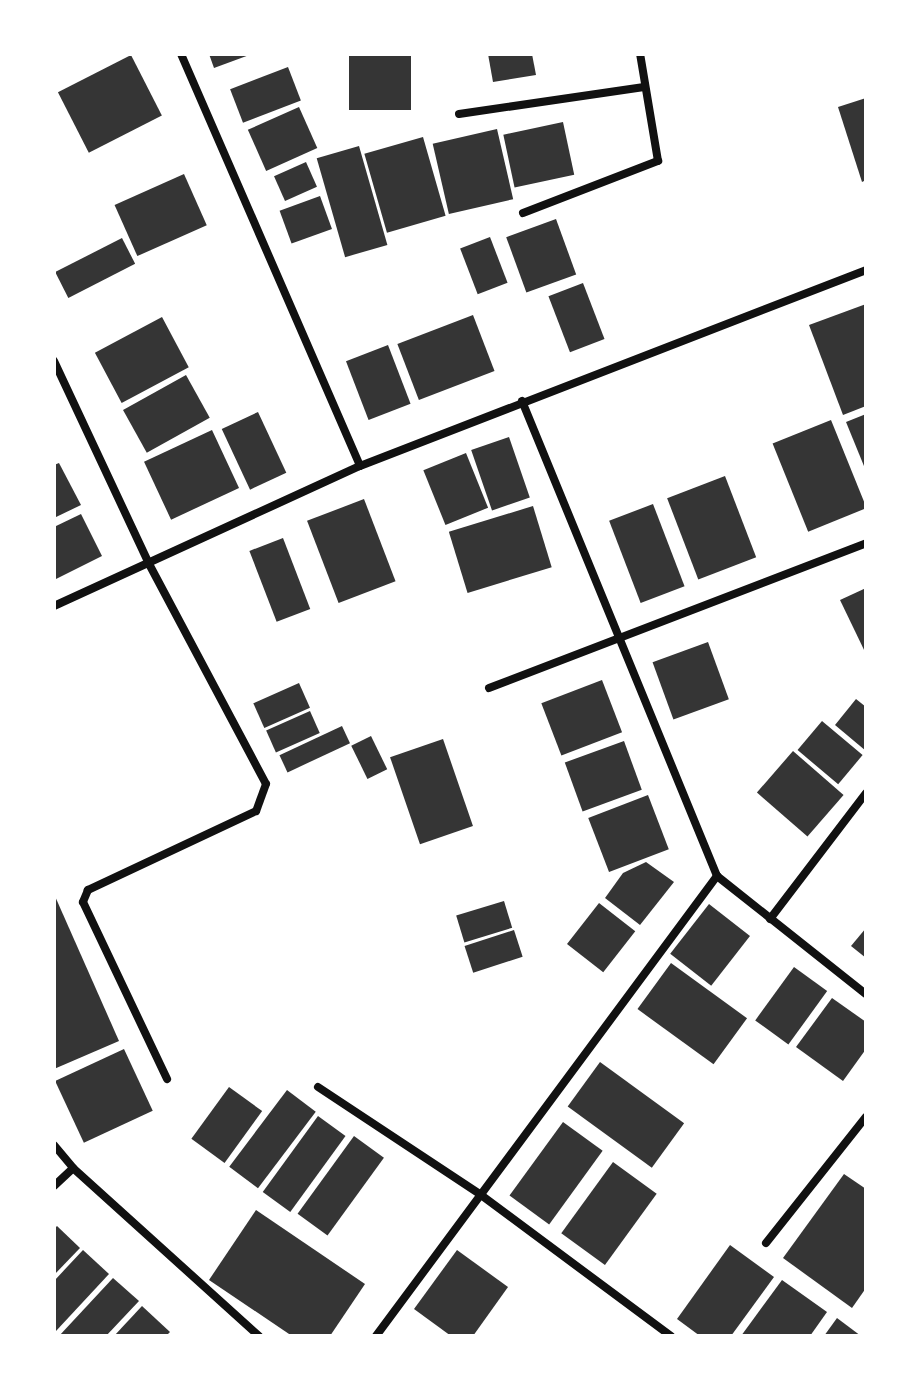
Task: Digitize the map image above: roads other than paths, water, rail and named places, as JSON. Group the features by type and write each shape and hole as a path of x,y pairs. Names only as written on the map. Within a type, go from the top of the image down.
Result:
{"street":[{"path":"181,54 360,466"},
{"path":"523,213 658,161 640,54"},
{"path":"459,114 644,87"},
{"path":"54,606 360,466 866,270"},
{"path":"54,361 148,562 266,784 256,811 88,890 83,902 167,1079"},
{"path":"522,401 615,637 717,876 866,994"},
{"path":"489,688 866,543"},
{"path":"770,919 866,793"},
{"path":"376,1336 717,876"},
{"path":"318,1087 481,1195 671,1336"},
{"path":"766,1243 866,1117"},
{"path":"54,1145 73,1168 259,1336"},
{"path":"54,1186 73,1168"}]}
